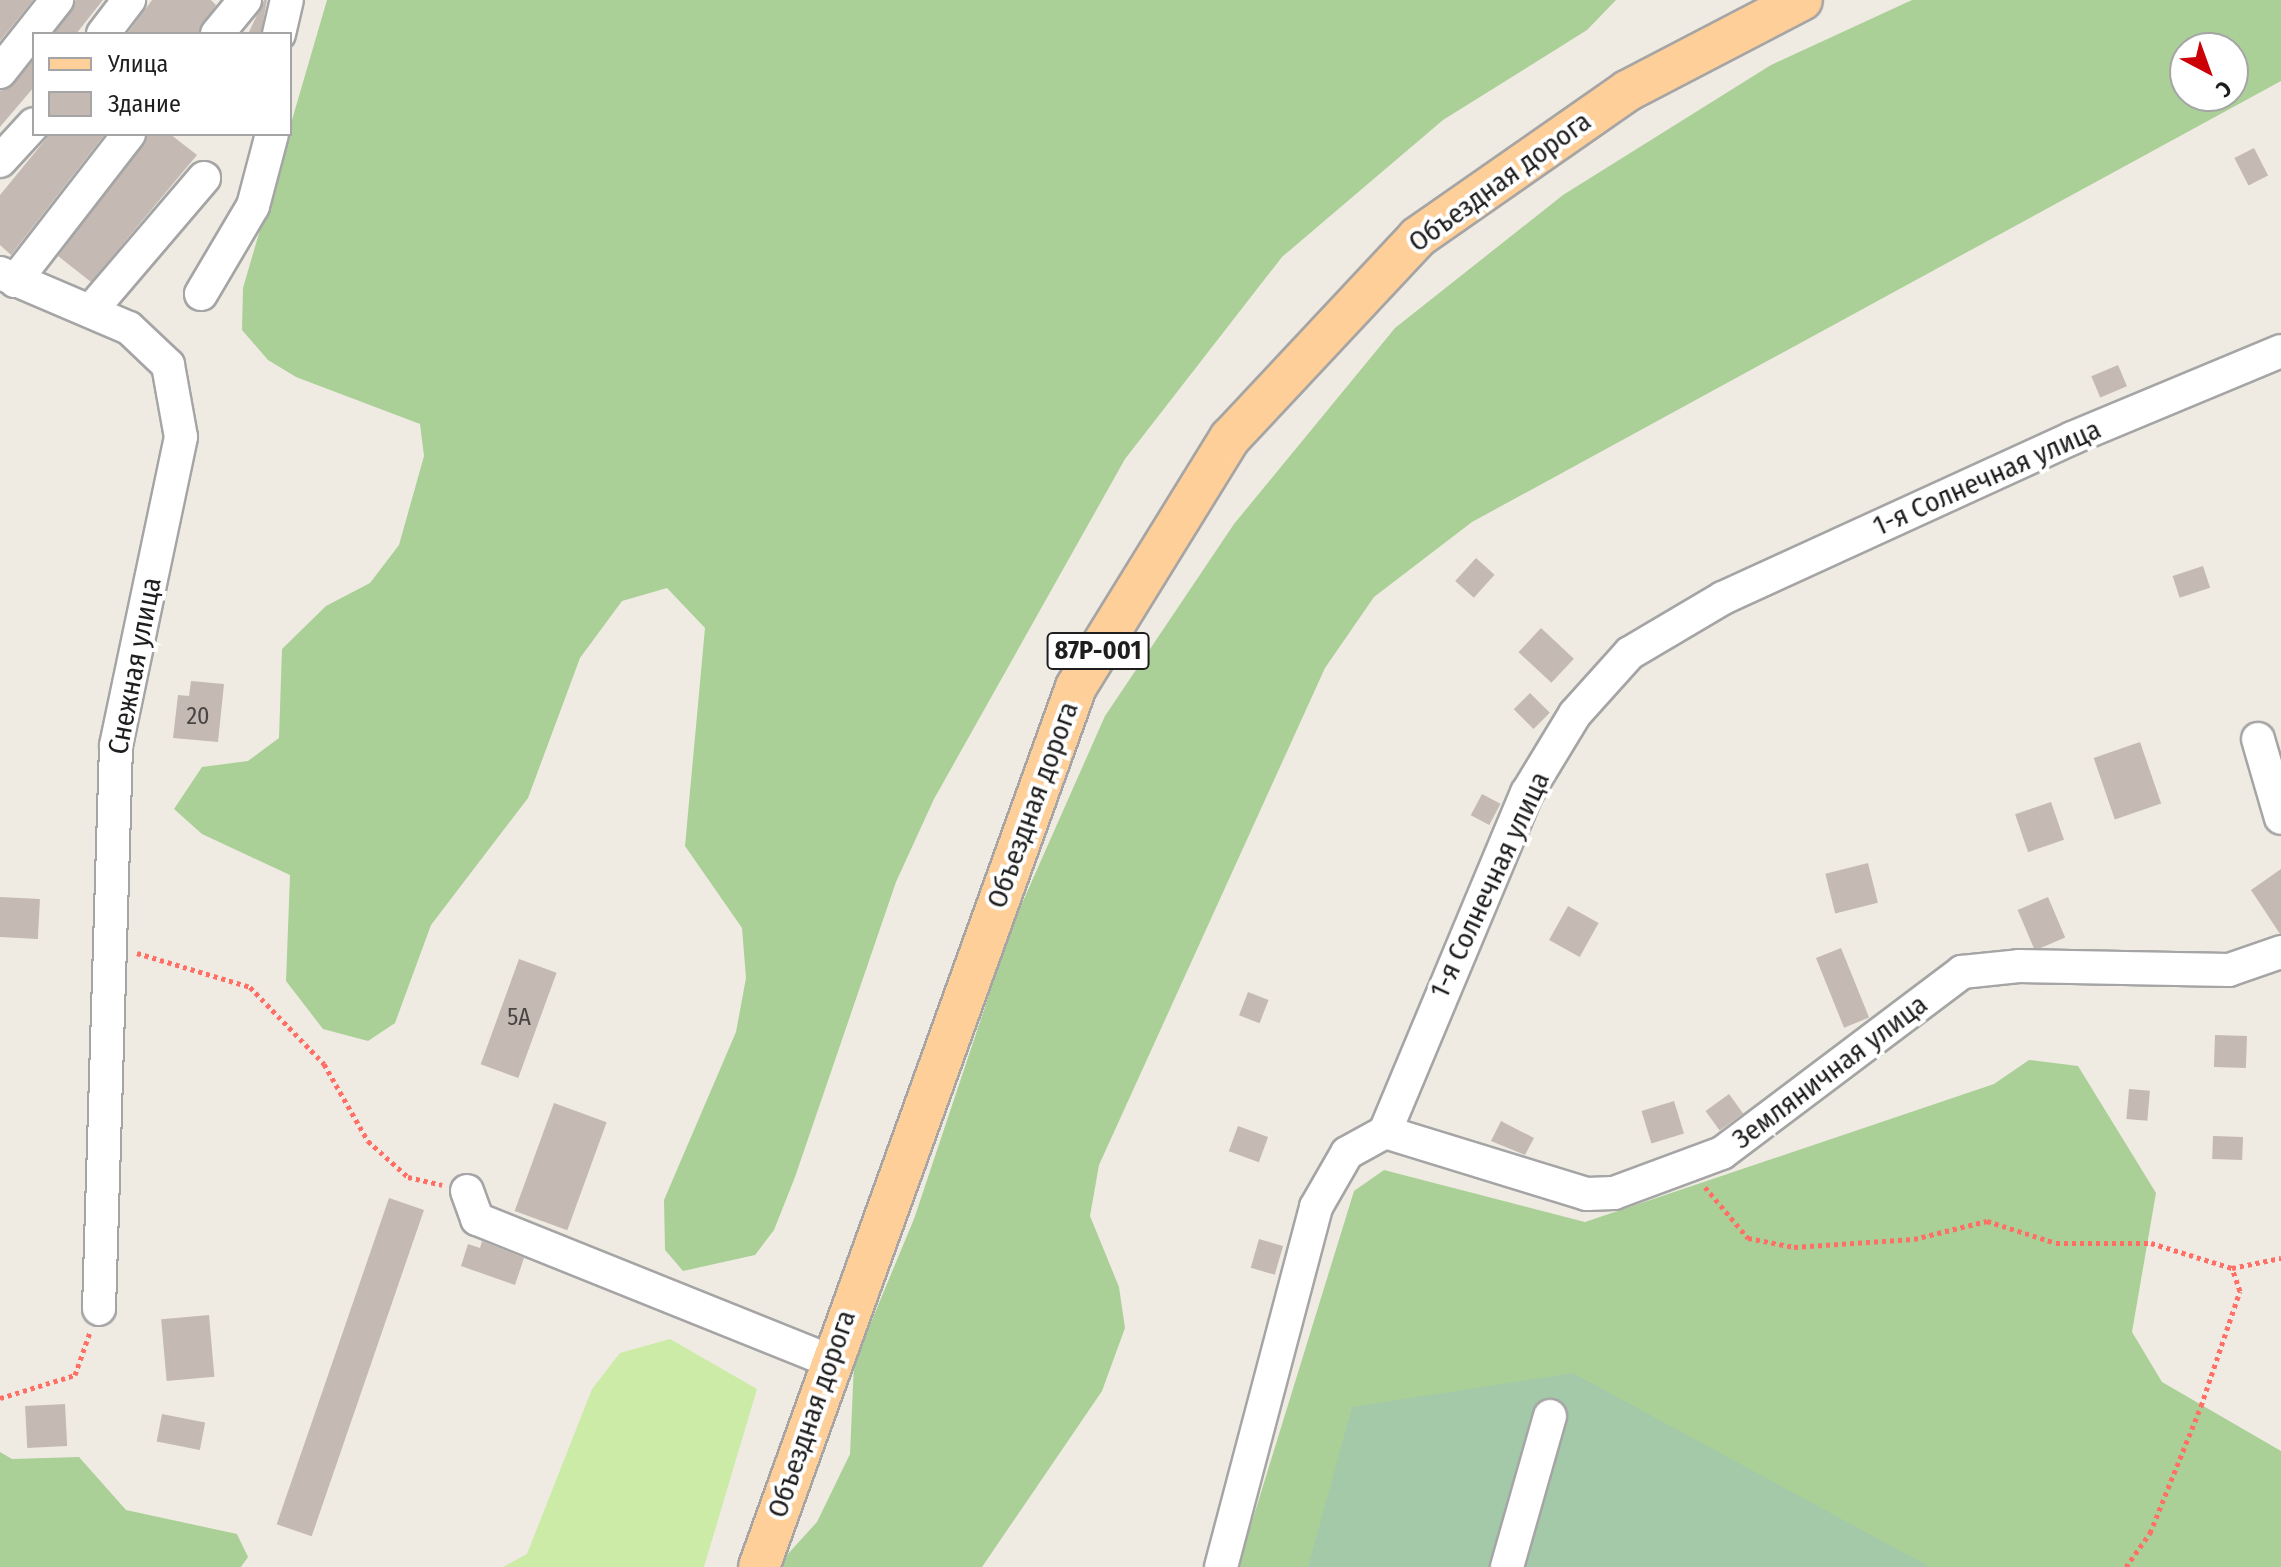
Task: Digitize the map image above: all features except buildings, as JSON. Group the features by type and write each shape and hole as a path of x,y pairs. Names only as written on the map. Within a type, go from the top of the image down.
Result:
{"main road":[{"name":"Объездная дорога","path":"759,1567 830,1361 1076,687 1230,438 1418,237 1627,91 1802,0"}],"street":[{"path":"0,72 57,0"},
{"path":"105,32 129,0"},
{"path":"219,32 245,0"},
{"path":"279,32 287,0"},
{"path":"0,161 32,126"},
{"path":"8,277 127,136"},
{"path":"201,294 253,206 271,136"},
{"path":"93,308 204,178"},
{"name":"Снежная улица","path":"8,277 93,308 129,328 168,365 181,437 116,746 114,946 99,1309"},
{"name":"1-я Солнечная улица","path":"1385,1132 1527,793 1575,714 1630,653 1751,585 2281,351"},
{"path":"2258,739 2281,818"},
{"name":"Земляничная улица","path":"1385,1132 1587,1194 1638,1188 1722,1153 1962,972 2019,966 2229,970 2281,952"},
{"path":"1221,1567 1273,1388 1316,1207 1347,1153 1385,1132"},
{"path":"467,1191 477,1219 830,1361"},
{"path":"1507,1567 1550,1416"}],"path":[{"path":"114,946 250,987 324,1064 368,1141 408,1177 467,1191"},
{"path":"1682,1169 1718,1197 1748,1238 1794,1247 1914,1239 1987,1221 2056,1243 2151,1243 2232,1268 2281,1258"},
{"path":"2126,1567 2150,1533 2201,1406 2240,1291 2232,1268"},
{"path":"0,1398 75,1375 99,1309"}],"green space":[{"path":"327,0 1616,0 1587,30 1443,120 1282,257 1125,459 934,799 896,882 774,1230 755,1255 683,1271 665,1250 664,1200 736,1032 746,978 742,928 685,846 705,628 667,588 622,601 580,658 528,798 431,925 395,1023 368,1041 323,1029 286,981 290,875 202,834 174,809 202,767 248,761 279,738 282,649 326,606 370,583 399,545 424,456 420,424 296,377 268,360 242,330 243,288 287,136 292,136 292,120"},
{"path":"1912,0 2281,0 2281,81 2249,98 2249,32 2169,32 2169,112 2224,112 1472,522 1374,597 1325,668 1099,1165 1090,1216 1119,1287 1125,1328 1102,1391 982,1567 776,1567 817,1522 850,1454 854,1363 914,1219 1012,926 1105,716 1234,524 1395,328 1563,195 1771,65"},
{"path":"2029,1060 2078,1066 2156,1193 2132,1332 2162,1382 2281,1451 2281,1567 1238,1567 1354,1191 1384,1170 1585,1222 1994,1084"},
{"path":"670,1339 757,1389 704,1567 503,1567 527,1554 592,1389 620,1353"},
{"path":"1573,1373 1930,1567 1308,1567 1352,1407"},
{"path":"0,1452 12,1459 79,1457 126,1510 237,1534 248,1557 241,1567 0,1567"}]}
